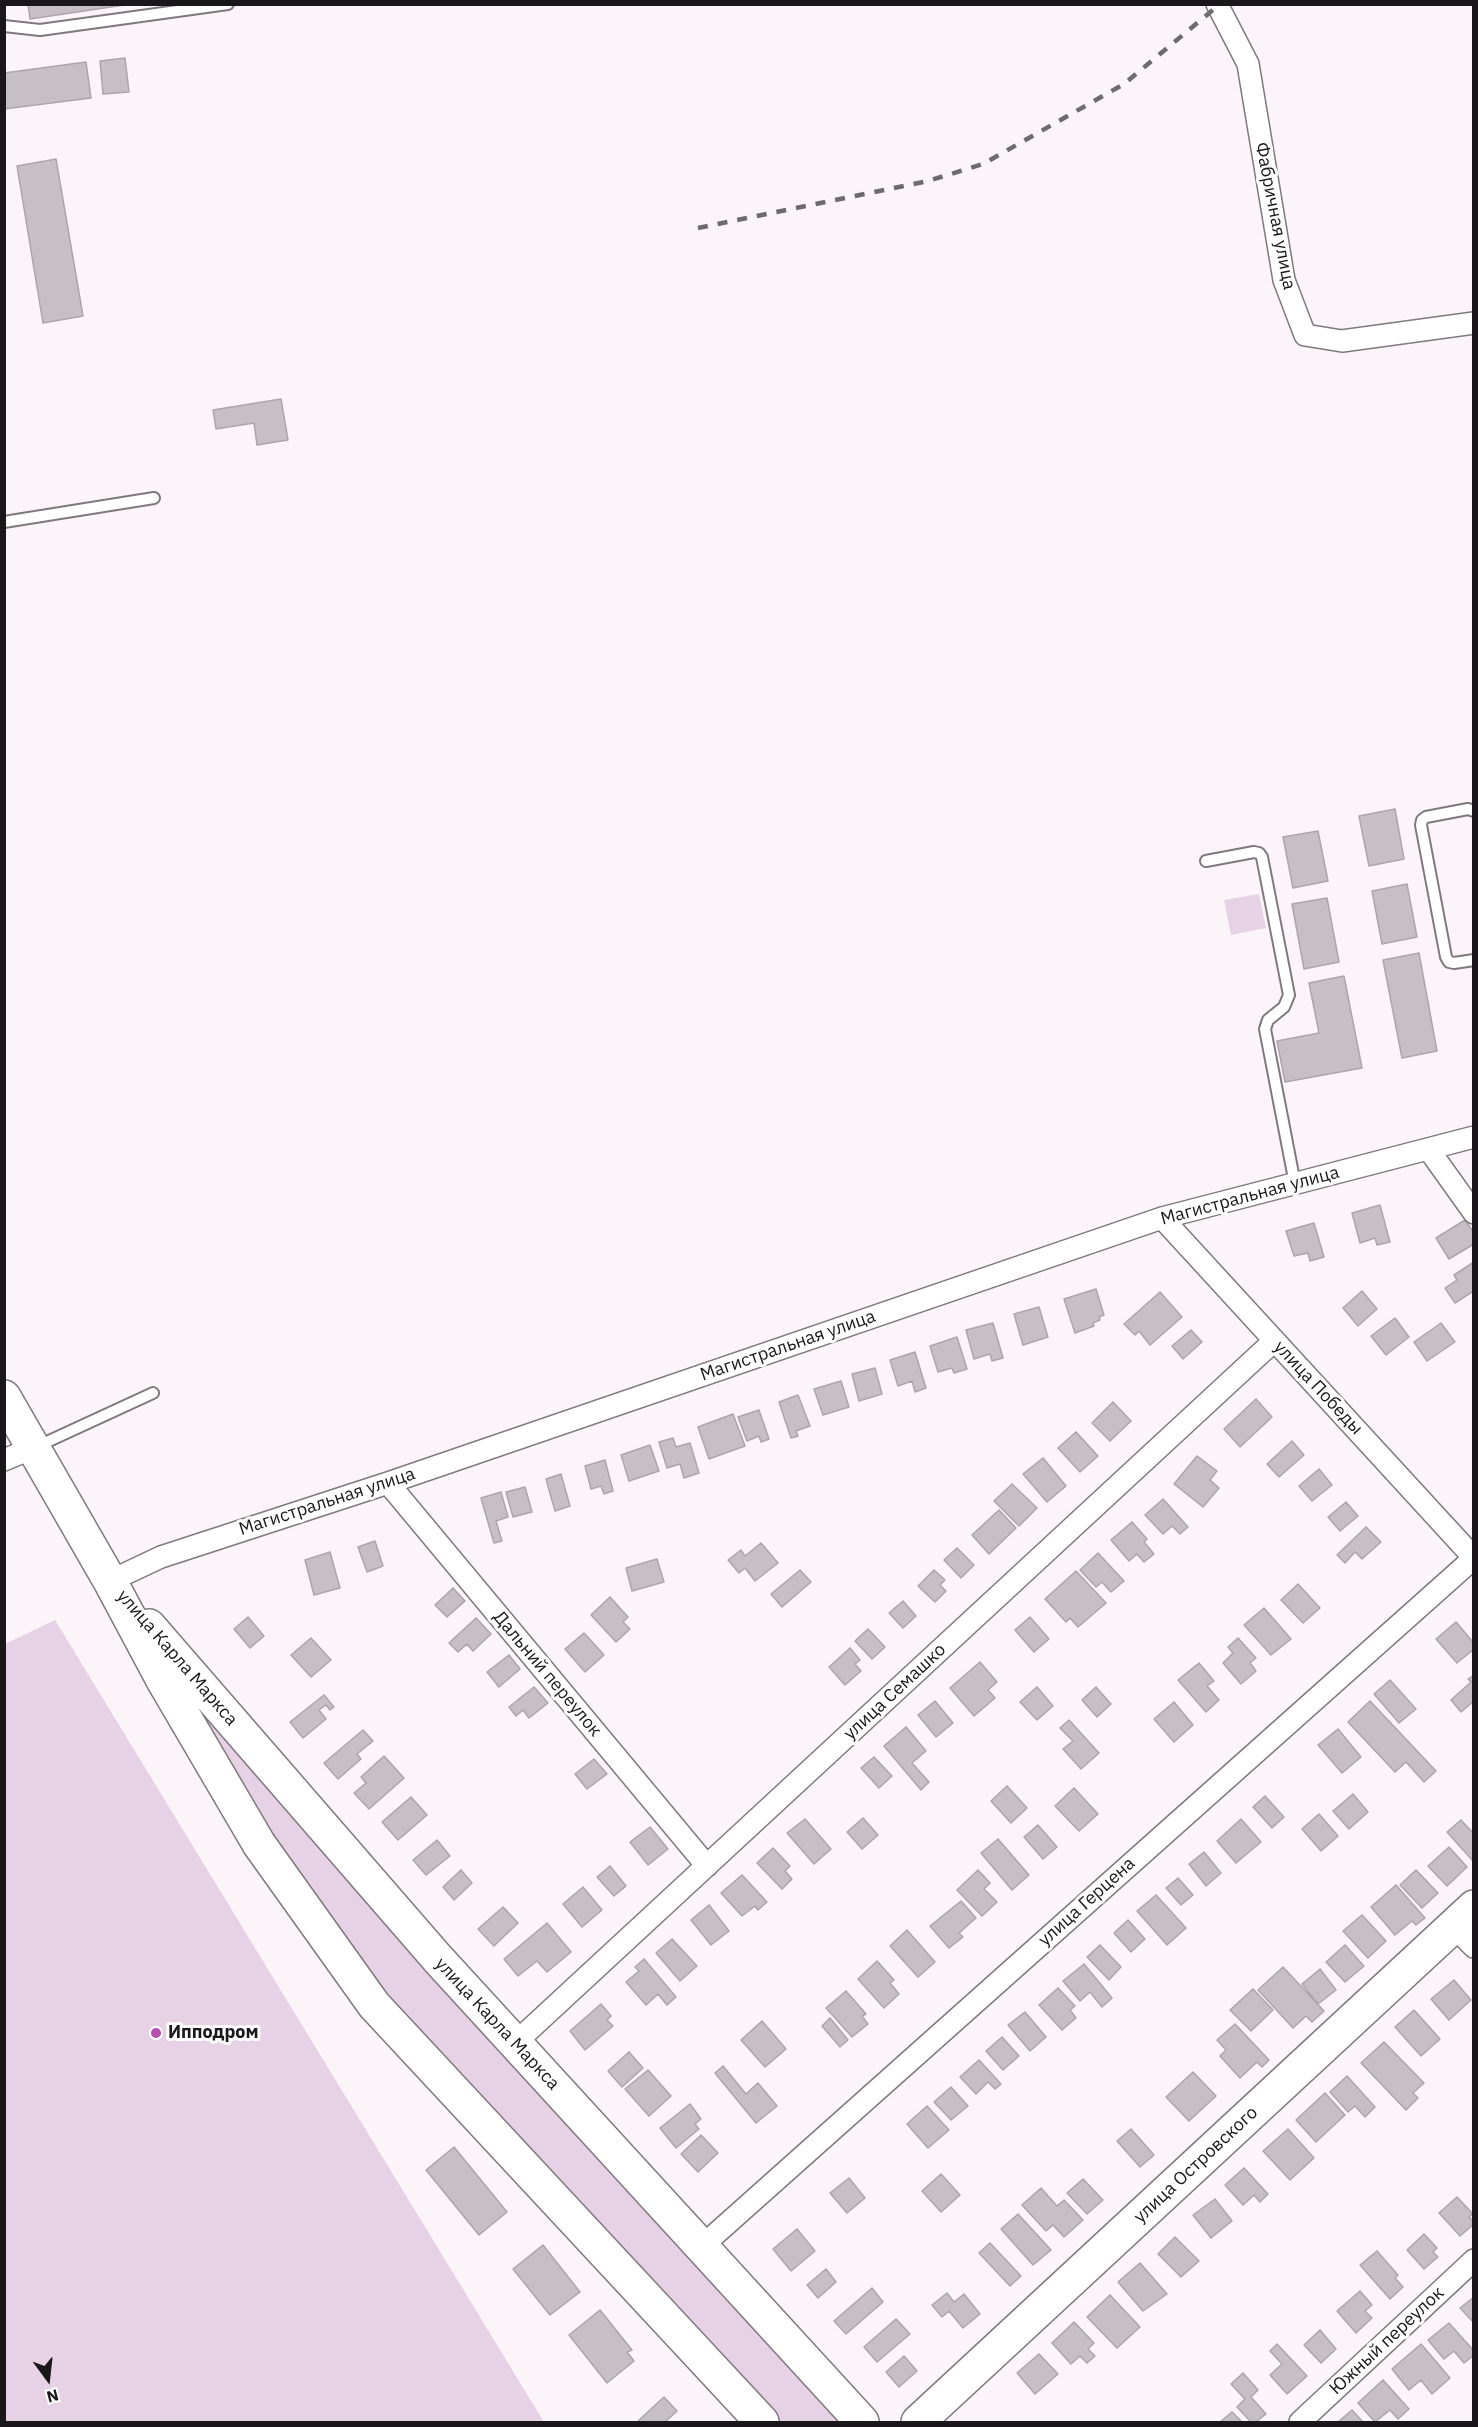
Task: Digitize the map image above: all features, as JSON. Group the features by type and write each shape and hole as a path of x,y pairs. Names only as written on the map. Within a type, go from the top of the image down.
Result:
{"main road":[{"path":"4,1397 111,1581"},
{"name":"улица Карла Маркса","path":"111,1581 438,1959 862,2422"},
{"name":"улица Карла Маркса","path":"111,1581 164,1682 259,1844 374,2005 762,2422"},
{"name":"улица Островского","path":"918,2422 1467,1927"}],"street":[{"name":"Фабричная улица","path":"1216,4 1248,64 1284,280 1305,335 1342,341 1473,323"},
{"name":"Магистральная улица","path":"111,1581 161,1557 388,1483 1162,1218 1473,1137"},
{"path":"1428,1150 1473,1213"},
{"name":"улица Победы","path":"1162,1218 1473,1558"},
{"name":"улица Семашко","path":"515,2043 1274,1341"},
{"path":"4,1460 35,1447"},
{"name":"Дальний переулок","path":"388,1483 707,1866"},
{"name":"улица Герцена","path":"701,2247 1473,1558"},
{"name":"Южный переулок","path":"1300,2422 1473,2260"}],"lane":[{"path":"4,26 40,30 228,4"},
{"path":"4,522 154,498"},
{"path":"1473,811 1468,809 1426,817 1420,825 1446,957 1449,962 1454,963 1473,960"},
{"path":"1206,861 1254,852 1259,853 1262,857 1288,995 1284,1007 1268,1020 1265,1029 1294,1184"},
{"path":"35,1447 153,1393"}],"shaded area":[{"path":"1259,894 1266,928 1231,935 1224,900"},
{"path":"110,1582 862,2422 762,2422 374,2005"},
{"name":"Ипподром","path":"55,1620 544,2422 5,2422 5,1644"}],"building":[{"path":"28,4 131,4 30,19"},
{"path":"125,58 129,92 103,94 100,61"},
{"path":"86,62 91,98 4,109 4,73"},
{"path":"56,159 83,316 43,323 17,166"},
{"path":"281,399 288,440 257,445 254,423 216,429 213,410"},
{"path":"1395,809 1404,859 1369,866 1359,816"},
{"path":"1318,831 1328,881 1293,888 1283,837"},
{"path":"1407,884 1417,937 1382,944 1372,891"},
{"path":"1327,898 1339,962 1304,969 1292,904"},
{"path":"1419,953 1437,1051 1402,1058 1383,960"},
{"path":"1344,976 1362,1068 1285,1082 1277,1041 1319,1033 1309,983"},
{"path":"1380,1205 1390,1242 1377,1245 1375,1238 1360,1243 1352,1213"},
{"path":"1465,1220 1474,1233 1474,1244 1449,1259 1436,1238"},
{"path":"1314,1223 1324,1257 1310,1261 1308,1253 1294,1256 1286,1231"},
{"path":"1474,1262 1474,1293 1472,1292 1455,1303 1445,1288 1457,1280 1454,1275"},
{"path":"1096,1289 1104,1315 1093,1323 1094,1326 1075,1333 1064,1299"},
{"path":"1362,1291 1377,1309 1358,1326 1343,1308"},
{"path":"1160,1292 1182,1317 1150,1345 1139,1331 1135,1335 1124,1324"},
{"path":"1039,1307 1048,1337 1023,1345 1014,1314"},
{"path":"1395,1318 1409,1337 1386,1355 1371,1336"},
{"path":"993,1323 1003,1358 992,1361 990,1354 974,1359 966,1330"},
{"path":"1441,1323 1455,1342 1427,1361 1414,1342"},
{"path":"1191,1330 1202,1342 1183,1359 1172,1346"},
{"path":"957,1337 967,1369 954,1373 952,1368 938,1372 930,1346"},
{"path":"915,1352 926,1388 915,1392 912,1381 898,1386 890,1360"},
{"path":"875,1368 882,1394 859,1401 852,1374"},
{"path":"841,1381 849,1407 823,1415 814,1389"},
{"path":"798,1395 810,1426 796,1431 798,1436 791,1438 779,1402"},
{"path":"1256,1399 1272,1417 1240,1447 1224,1429"},
{"path":"1113,1402 1131,1421 1110,1441 1092,1423"},
{"path":"759,1410 769,1439 761,1442 759,1436 747,1441 738,1417"},
{"path":"733,1414 745,1446 709,1459 698,1427"},
{"path":"1076,1432 1098,1456 1080,1472 1058,1448"},
{"path":"673,1438 676,1447 690,1443 699,1473 684,1478 680,1464 667,1468 659,1442"},
{"path":"1292,1441 1304,1455 1279,1477 1267,1464"},
{"path":"650,1445 659,1471 629,1481 621,1455"},
{"path":"1197,1456 1217,1471 1210,1480 1219,1488 1203,1507 1174,1484"},
{"path":"1043,1458 1066,1486 1047,1502 1023,1474"},
{"path":"605,1460 613,1491 604,1494 601,1486 591,1489 585,1466"},
{"path":"1319,1469 1332,1485 1312,1501 1299,1486"},
{"path":"561,1474 570,1506 555,1511 546,1479"},
{"path":"1012,1484 1037,1508 1019,1526 994,1501"},
{"path":"525,1487 532,1512 513,1517 506,1492"},
{"path":"501,1492 508,1517 496,1521 502,1541 494,1543 481,1498"},
{"path":"1163,1499 1188,1527 1180,1534 1172,1526 1163,1534 1145,1515"},
{"path":"1346,1502 1358,1516 1340,1531 1328,1517"},
{"path":"999,1510 1016,1528 989,1554 972,1535"},
{"path":"1132,1522 1147,1539 1144,1542 1154,1554 1144,1562 1137,1554 1129,1561 1111,1540"},
{"path":"1366,1527 1381,1542 1362,1559 1355,1552 1345,1563 1337,1555"},
{"path":"375,1541 383,1566 367,1572 358,1547"},
{"path":"761,1543 778,1563 755,1581 745,1568 739,1573 728,1560 741,1550 745,1556"},
{"path":"957,1548 974,1565 961,1578 944,1560"},
{"path":"330,1552 340,1588 314,1595 305,1560"},
{"path":"1098,1553 1124,1581 1111,1592 1102,1582 1096,1587 1080,1570"},
{"path":"657,1559 664,1582 632,1591 626,1568"},
{"path":"800,1570 811,1582 782,1607 771,1594"},
{"path":"934,1570 945,1580 940,1585 946,1591 935,1602 918,1586"},
{"path":"1076,1571 1106,1603 1078,1627 1070,1618 1066,1622 1045,1599"},
{"path":"1298,1584 1320,1608 1303,1623 1281,1600"},
{"path":"453,1588 465,1601 447,1617 435,1605"},
{"path":"610,1597 628,1617 623,1622 630,1629 616,1642 591,1615"},
{"path":"903,1601 916,1616 903,1628 889,1613"},
{"path":"1264,1608 1291,1639 1271,1655 1244,1625"},
{"path":"248,1617 264,1636 250,1648 234,1629"},
{"path":"1030,1617 1049,1639 1034,1652 1015,1630"},
{"path":"476,1618 491,1634 473,1651 467,1644 458,1652 449,1643"},
{"path":"1456,1622 1472,1641 1474,1640 1474,1649 1457,1663 1436,1639"},
{"path":"868,1629 885,1647 872,1659 855,1641"},
{"path":"584,1633 604,1655 585,1672 565,1649"},
{"path":"311,1638 331,1660 311,1677 291,1655"},
{"path":"1238,1638 1256,1658 1250,1663 1256,1671 1241,1684 1223,1663 1233,1653 1228,1647"},
{"path":"850,1648 860,1660 855,1664 861,1671 845,1685 829,1667"},
{"path":"509,1655 520,1669 499,1687 487,1672"},
{"path":"980,1662 997,1682 988,1690 995,1698 974,1716 950,1688"},
{"path":"1199,1663 1214,1681 1207,1686 1219,1700 1206,1712 1178,1680"},
{"path":"1474,1675 1474,1701 1461,1712 1451,1700 1471,1682 1468,1679"},
{"path":"1390,1680 1416,1709 1399,1723 1374,1694"},
{"path":"534,1687 548,1703 529,1718 523,1710 516,1716 509,1707"},
{"path":"1037,1687 1053,1706 1037,1720 1020,1702"},
{"path":"1096,1687 1111,1704 1097,1717 1082,1700"},
{"path":"324,1695 334,1707 330,1710 326,1705 319,1710 326,1719 303,1738 290,1722"},
{"path":"935,1701 953,1723 936,1737 918,1715"},
{"path":"1370,1701 1436,1771 1424,1782 1406,1762 1395,1772 1348,1722"},
{"path":"1174,1702 1193,1725 1174,1742 1154,1719"},
{"path":"1069,1720 1099,1753 1081,1769 1063,1749 1073,1741 1060,1728"},
{"path":"906,1727 926,1751 912,1763 929,1782 921,1790 884,1746"},
{"path":"1338,1729 1361,1757 1342,1773 1318,1745"},
{"path":"363,1730 373,1741 357,1754 361,1759 338,1779 324,1763"},
{"path":"384,1756 404,1778 369,1809 354,1793 366,1783 361,1777"},
{"path":"874,1757 892,1776 879,1788 861,1768"},
{"path":"594,1759 607,1774 587,1789 575,1774"},
{"path":"1007,1786 1027,1808 1011,1823 991,1801"},
{"path":"1074,1788 1098,1814 1079,1831 1055,1806"},
{"path":"1353,1794 1368,1812 1349,1829 1333,1811"},
{"path":"1265,1796 1284,1817 1272,1828 1253,1807"},
{"path":"411,1797 427,1815 398,1840 382,1822"},
{"path":"1319,1814 1338,1836 1321,1851 1302,1829"},
{"path":"863,1818 878,1835 862,1849 847,1832"},
{"path":"805,1819 831,1849 814,1864 787,1833"},
{"path":"1241,1819 1261,1842 1236,1863 1217,1841"},
{"path":"1461,1820 1474,1834 1473,1861 1447,1832"},
{"path":"1038,1825 1057,1847 1043,1859 1024,1837"},
{"path":"650,1827 668,1849 648,1865 630,1842"},
{"path":"998,1839 1029,1875 1012,1890 981,1853"},
{"path":"437,1840 450,1856 426,1875 413,1860"},
{"path":"1449,1847 1467,1867 1447,1886 1428,1866"},
{"path":"773,1848 790,1866 785,1871 792,1879 782,1889 757,1863"},
{"path":"1204,1852 1221,1873 1206,1886 1189,1864"},
{"path":"610,1866 626,1886 614,1896 597,1877"},
{"path":"461,1870 472,1883 454,1900 443,1887"},
{"path":"978,1870 990,1883 984,1889 997,1902 982,1916 957,1890"},
{"path":"1416,1870 1438,1893 1422,1908 1400,1885"},
{"path":"742,1875 767,1902 758,1910 755,1906 742,1916 721,1893"},
{"path":"1178,1878 1193,1895 1181,1905 1166,1888"},
{"path":"1396,1885 1425,1918 1416,1925 1412,1921 1395,1935 1371,1907"},
{"path":"583,1887 602,1910 582,1927 563,1904"},
{"path":"1156,1895 1186,1928 1167,1945 1137,1911"},
{"path":"961,1901 976,1918 959,1933 963,1937 949,1948 930,1926"},
{"path":"709,1905 729,1931 711,1945 691,1920"},
{"path":"503,1907 518,1923 494,1946 478,1929"},
{"path":"1362,1915 1386,1941 1368,1958 1343,1931"},
{"path":"1128,1920 1145,1939 1131,1952 1114,1933"},
{"path":"547,1923 571,1952 547,1972 537,1961 518,1976 504,1959"},
{"path":"907,1930 935,1962 918,1977 890,1946"},
{"path":"672,1939 697,1966 680,1981 656,1953"},
{"path":"1100,1945 1121,1967 1109,1980 1087,1957"},
{"path":"1345,1945 1364,1966 1345,1982 1326,1962"},
{"path":"644,1959 676,1997 667,2005 658,1994 646,2005 626,1982 639,1971 635,1967"},
{"path":"877,1961 894,1980 890,1983 899,1994 884,2008 858,1979"},
{"path":"1084,1964 1112,1998 1102,2007 1090,1992 1080,2001 1063,1981"},
{"path":"1283,1967 1324,2011 1312,2022 1306,2016 1293,2028 1258,1990"},
{"path":"1320,1969 1336,1990 1318,2004 1302,1984"},
{"path":"1454,1980 1471,2000 1449,2020 1431,1999"},
{"path":"1058,1988 1075,2006 1070,2010 1076,2018 1062,2030 1039,2005"},
{"path":"1253,1989 1273,2010 1251,2031 1230,2010"},
{"path":"846,1991 866,2014 862,2016 868,2024 852,2037 826,2008"},
{"path":"601,2004 611,2016 607,2020 613,2026 585,2050 570,2031"},
{"path":"1414,2010 1440,2039 1421,2056 1395,2027"},
{"path":"1025,2012 1046,2037 1030,2051 1008,2025"},
{"path":"830,2018 848,2040 840,2047 822,2026"},
{"path":"762,2021 786,2049 765,2067 741,2040"},
{"path":"1235,2024 1269,2060 1262,2067 1257,2062 1240,2078 1220,2056 1226,2050 1217,2040"},
{"path":"1002,2037 1019,2056 1003,2070 986,2051"},
{"path":"1384,2042 1424,2083 1413,2093 1418,2098 1406,2110 1361,2063"},
{"path":"629,2052 643,2068 622,2087 608,2071"},
{"path":"979,2060 1001,2084 995,2089 988,2082 976,2094 960,2077"},
{"path":"723,2066 746,2094 758,2083 777,2106 756,2123 715,2073"},
{"path":"648,2070 671,2096 649,2116 625,2089"},
{"path":"1193,2072 1216,2096 1189,2121 1166,2097"},
{"path":"1347,2076 1375,2107 1365,2117 1355,2106 1348,2112 1330,2092"},
{"path":"951,2087 968,2106 951,2120 934,2102"},
{"path":"1325,2093 1345,2115 1316,2142 1296,2120"},
{"path":"690,2104 701,2119 695,2124 699,2129 676,2148 660,2128"},
{"path":"927,2106 949,2130 928,2148 907,2124"},
{"path":"1131,2129 1154,2155 1140,2167 1117,2141"},
{"path":"1288,2129 1314,2158 1290,2180 1263,2151"},
{"path":"701,2135 718,2153 698,2172 681,2154"},
{"path":"454,2147 507,2212 479,2235 426,2170"},
{"path":"1244,2168 1268,2194 1260,2202 1254,2195 1243,2205 1225,2185"},
{"path":"941,2174 960,2195 941,2212 922,2191"},
{"path":"849,2178 865,2198 847,2213 830,2193"},
{"path":"1083,2179 1103,2200 1087,2214 1067,2193"},
{"path":"1041,2188 1057,2206 1064,2200 1083,2220 1064,2237 1053,2225 1046,2231 1022,2205"},
{"path":"1457,2197 1473,2214 1469,2217 1474,2222 1460,2236 1439,2213"},
{"path":"1215,2199 1232,2221 1211,2238 1193,2215"},
{"path":"1018,2214 1051,2250 1033,2265 1001,2229"},
{"path":"797,2229 815,2251 791,2271 773,2249"},
{"path":"1424,2234 1437,2248 1433,2252 1438,2257 1424,2269 1407,2250"},
{"path":"1175,2237 1199,2261 1181,2277 1158,2254"},
{"path":"990,2243 1021,2276 1010,2286 979,2253"},
{"path":"543,2245 580,2292 550,2315 513,2269"},
{"path":"1377,2251 1398,2275 1395,2278 1403,2287 1390,2299 1360,2265"},
{"path":"1140,2263 1167,2294 1143,2311 1118,2282"},
{"path":"826,2269 836,2282 818,2298 807,2285"},
{"path":"872,2288 883,2302 846,2334 834,2321"},
{"path":"1360,2291 1372,2305 1365,2311 1372,2318 1356,2333 1337,2311"},
{"path":"947,2293 954,2302 964,2294 980,2314 963,2328 949,2311 942,2317 932,2305"},
{"path":"1110,2295 1140,2327 1117,2348 1087,2317"},
{"path":"1474,2297 1474,2323 1460,2308"},
{"path":"600,2310 632,2350 627,2352 634,2361 607,2383 569,2335"},
{"path":"896,2319 910,2334 877,2362 864,2347"},
{"path":"1074,2322 1094,2343 1088,2349 1095,2356 1087,2363 1080,2356 1071,2364 1052,2343"},
{"path":"1449,2323 1474,2351 1474,2355 1464,2363 1454,2351 1444,2359 1428,2340"},
{"path":"1320,2330 1336,2349 1321,2363 1304,2345"},
{"path":"1277,2344 1307,2376 1287,2394 1270,2375 1282,2364 1270,2351"},
{"path":"1421,2344 1450,2378 1432,2394 1421,2380 1409,2390 1392,2369"},
{"path":"1039,2354 1058,2374 1035,2394 1017,2373"},
{"path":"904,2356 917,2371 899,2387 886,2372"},
{"path":"1243,2373 1258,2390 1251,2397 1266,2414 1256,2422 1251,2422 1237,2407 1245,2399 1231,2384"},
{"path":"1383,2380 1409,2409 1398,2419 1390,2410 1375,2422 1358,2403"},
{"path":"664,2397 677,2411 665,2422 637,2422"},
{"path":"1352,2410 1363,2422 1338,2422"},
{"path":"1232,2412 1242,2422 1220,2422"}],"railway":[{"path":"698,228 928,181 983,164 1124,84 1220,4"}],"place":[{"name":"Ипподром","path":"156,2033"}]}
